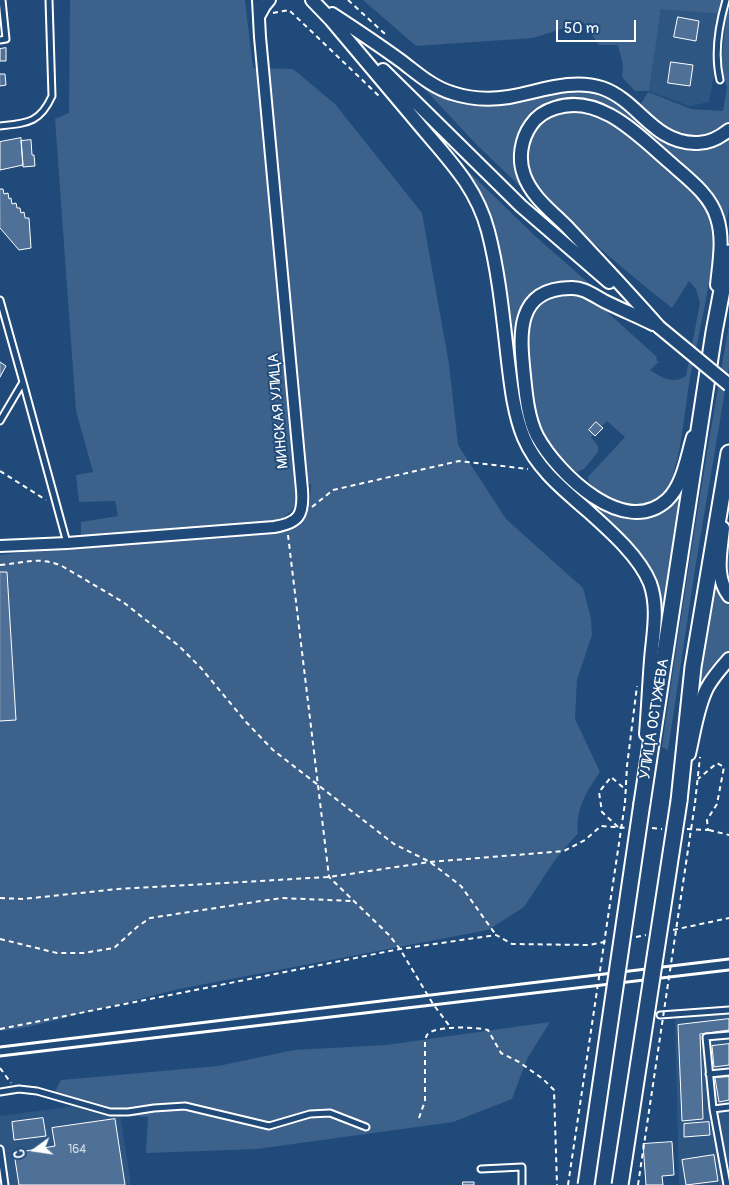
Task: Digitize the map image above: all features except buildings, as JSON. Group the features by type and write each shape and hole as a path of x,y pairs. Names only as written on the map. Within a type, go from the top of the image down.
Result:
{"main road":[{"name":"УЛИЦА ОСТУЖЕВА","path":"586,1185 714,332 729,253"},
{"name":"УЛИЦА ОСТУЖЕВА","path":"620,1185 679,801 693,667 729,453"}],"street":[{"name":"МИНСКАЯ УЛИЦА","path":"258,0 302,490 302,510 298,517"},
{"path":"260,16 264,6 270,0"},
{"path":"312,0 521,206 729,385"},
{"path":"312,0 401,61 421,77 451,93 497,98 576,84 592,85 618,96 649,123 674,140 683,143 713,141 729,130"},
{"path":"332,21 452,162 480,207 495,260 518,422 531,452 551,477 605,526 634,558 650,584 654,597 655,623 651,657 642,803"},
{"path":"660,327 532,192 524,175 521,158 522,144 527,130 535,119 546,111 575,104 602,111 617,119 693,183 706,197 717,216 720,237 714,332"},
{"path":"660,327 588,291 572,287 556,289 540,295 530,305 522,323 521,336 526,391 532,423 538,436 551,456 568,475 592,496 618,510 631,513 644,512 668,499 675,488 703,405"},
{"path":"729,464 719,564 722,583 729,596"},
{"path":"0,546 67,543 287,524 298,517"},
{"path":"679,801 699,714 707,690 713,678 729,659"}],"lane":[{"path":"0,40 6,39 2,0"},
{"path":"0,126 26,124 38,118 47,108 52,96 49,0"},
{"path":"720,80 717,66 722,17 726,0"},
{"path":"0,300 67,543"},
{"path":"0,421 23,382"},
{"path":"660,1014 729,1010"},
{"path":"727,1185 713,1109 706,1038 729,1035"},
{"path":"709,1074 729,1072"},
{"path":"0,1092 19,1089 36,1091 110,1112 185,1106 269,1126 310,1114 330,1113 366,1127"},
{"path":"713,1109 729,1107"},
{"path":"0,1149 5,1185"},
{"path":"481,1169 522,1167 522,1185"}],"path":[{"path":"298,517 333,490 459,461 528,469"},
{"path":"0,470 57,507"},
{"path":"287,524 329,877 389,935 400,949 433,1004 451,1028"},
{"path":"0,564 37,560 51,562 62,566 123,602 178,646 201,668 247,723 273,750 394,844 430,862 461,886 496,935 512,944 589,945 617,940"},
{"path":"638,1185 701,754"},
{"path":"698,780 717,763"},
{"path":"0,898 23,899 118,889 329,877 430,862 564,851 586,840 601,826 618,827 602,812 599,792 611,777 626,789"},
{"path":"568,1185 625,803"},
{"path":"708,830 729,835"},
{"path":"0,939 57,952 83,952 114,948 150,918 281,898 355,901"},
{"path":"665,931 729,918"},
{"path":"0,1029 400,949 496,935"},
{"path":"636,936 646,935"},
{"path":"419,1118 425,1101 426,1035 432,1031 451,1028 479,1028 488,1030 501,1053 519,1062 543,1079 554,1090 557,1185"},
{"path":"0,1068 3,1075 19,1089"}],"shaded area":[{"path":"70,0 245,0 253,68 293,69 335,104 422,213 449,364 458,445 506,519 583,588 591,618 592,635 577,680 575,719 600,772 580,808 578,833 555,860 524,907 488,930 179,989 28,1027 0,1031 0,555 81,545 277,529 298,524 310,500 311,484 299,486 292,511 269,523 81,540 81,522 118,516 115,501 79,502 76,475 93,472 76,411 55,119 69,113"},
{"path":"363,0 721,0 719,11 721,14 661,9 649,91 635,91 622,77 623,65 618,45 599,45 583,22 533,38 416,46"},
{"path":"661,8 725,14 709,102 689,106 649,91"},
{"path":"729,8 729,121 716,132 701,137 685,137 665,130 639,107 648,92 691,109 723,111 727,88 721,66 726,17"},
{"path":"419,83 429,90 448,94 537,95 577,90 595,92 613,100 672,146 689,151 707,149 729,137 729,208 725,229 719,206 603,105 581,100 560,100 543,107 530,117 520,132 516,149 517,169 525,191 476,144"},
{"path":"571,111 601,117 612,123 644,148 695,195 706,208 714,226 714,258 690,378 678,457 666,491 651,503 642,506 632,506 614,501 589,485 588,477 625,437 607,421 591,437 598,446 598,452 584,469 577,472 546,440 535,413 526,345 528,321 534,309 547,297 563,294 585,297 606,311 657,357 656,360 659,362 650,370 663,377 676,380 686,376 700,303 696,289 689,281 672,308 554,208 537,187 532,179 527,163 527,152 532,136 543,121 558,114"},
{"path":"467,170 535,236 591,285 590,287 564,282 541,288 524,304 519,316 516,330 530,435 541,454 554,470 602,509 613,515 628,519 651,517 666,511 672,506 681,489 661,616 657,590 532,447 521,417 506,300 465,172"},
{"path":"729,325 729,367 696,563 668,750 662,747 677,641"},
{"path":"729,530 729,586 724,564"},
{"path":"715,581 721,594 729,604 729,652 717,662 695,704"},
{"path":"729,1012 729,1185 679,1185 675,1019"},
{"path":"550,1022 527,1059 512,1099 453,1122 257,1149 146,1153 148,1117 95,1113 53,1095 61,1080 218,1066 294,1050 386,1045"},
{"path":"118,1100 131,1185 0,1185 0,1116"}],"railway":[{"path":"0,1047 729,959"},
{"path":"0,1056 729,970"}]}
